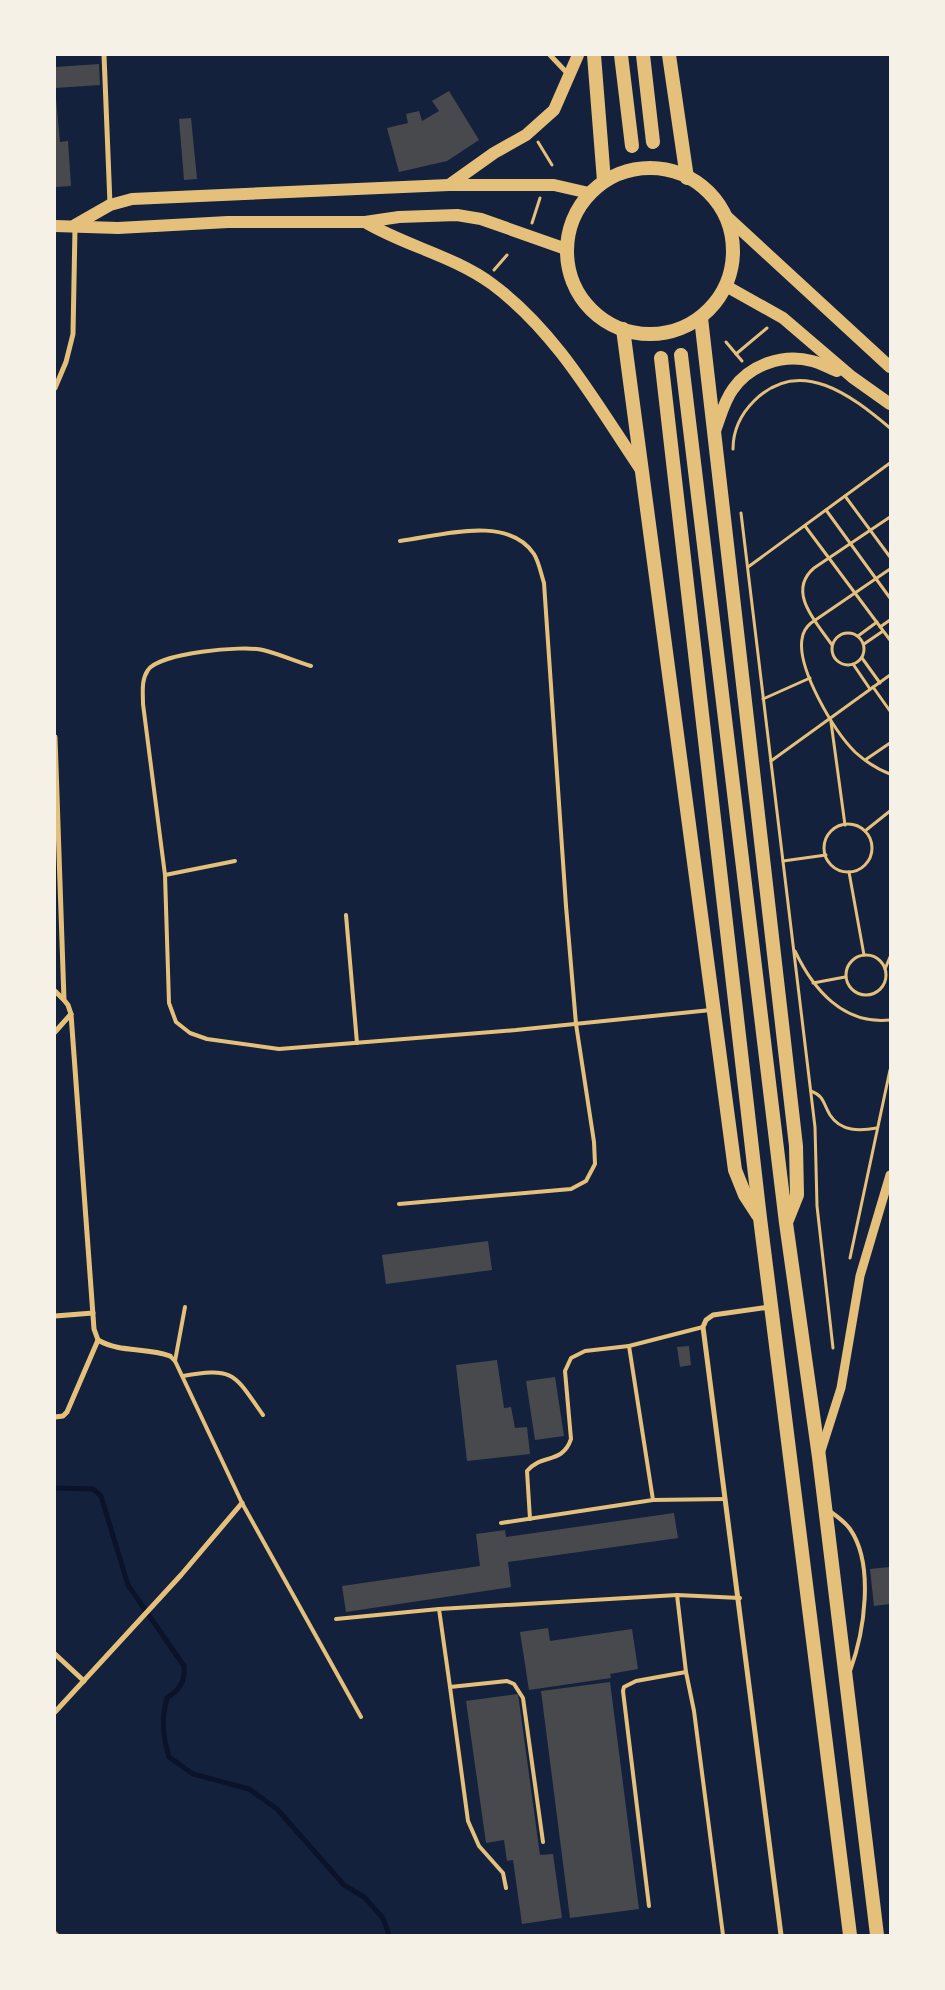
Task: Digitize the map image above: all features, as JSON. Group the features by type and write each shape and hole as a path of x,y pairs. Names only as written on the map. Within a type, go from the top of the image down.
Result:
{"highway":[{"path":"594,55 604,181"},
{"path":"621,55 632,146"},
{"path":"644,55 653,142"},
{"path":"669,55 687,178"},
{"path":"647,167 670,170 687,178 706,188 726,216 733,239 733,263 726,286 715,304 701,318 682,328 662,333 641,334 622,329 598,316 581,298 569,275 566,250 572,219 589,193 604,181 625,171 647,167"},
{"path":"701,318 796,1146 797,1195 786,1223"},
{"path":"622,329 735,1170 746,1195 760,1218"},
{"path":"681,355 786,1223 820,1457 876,1935"},
{"path":"661,358 760,1218 850,1935"}],"main road":[{"path":"449,184 531,130 554,110 568,74 578,55"},
{"path":"75,225 110,205 132,199 449,184 554,185 589,193"},
{"path":"55,226 75,225 118,228 228,222 365,222 399,217 457,215 481,219 566,250"},
{"path":"726,216 890,367"},
{"path":"365,222 388,236 473,272 492,284 546,334 586,387 641,470"},
{"path":"726,286 783,318 852,377 890,404"},
{"path":"715,431 733,389 751,372 771,362 798,358 824,364 852,377"}],"street":[{"path":"104,55 110,205"},
{"path":"550,55 568,74"},
{"path":"55,388 66,362 73,334 75,225"},
{"path":"55,737 64,1000"},
{"path":"55,990 64,1000 71,1014 93,1314 98,1340 67,1412 63,1416 55,1417"},
{"path":"55,1032 71,1014"},
{"path":"820,1457 841,1388 860,1276 890,1175"},
{"path":"772,1306 713,1315 706,1320 703,1327 740,1598 781,1935"},
{"path":"55,1316 93,1314"},
{"path":"98,1340 109,1347 161,1353 170,1356"},
{"path":"55,1712 139,1622 242,1503"},
{"path":"55,1654 84,1681"}],"lane":[{"path":"399,1204 571,1189 586,1182 595,1164 594,1142 576,1024 544,583 534,554 514,536 489,529 400,541"},
{"path":"311,666 261,649 209,650 163,659 148,669 142,684 165,875 169,1003 176,1022 190,1033 207,1039 279,1049 576,1024 713,1010"},
{"path":"165,875 235,861"},
{"path":"346,915 357,1043"},
{"path":"175,1361 185,1308"},
{"path":"530,1519 527,1471 540,1462 557,1457 567,1450 571,1439 565,1371 570,1358 585,1351 629,1346 703,1327"},
{"path":"629,1346 653,1500"},
{"path":"170,1356 183,1376 242,1503 361,1718"},
{"path":"183,1376 207,1372 225,1372 237,1379 263,1415"},
{"path":"501,1523 653,1500 725,1499"},
{"path":"826,1508 850,1529 859,1548 863,1572 863,1617 859,1643 847,1681"},
{"path":"336,1618 439,1609 677,1595 740,1598"},
{"path":"677,1595 723,1935"},
{"path":"439,1609 468,1821 479,1846 503,1872 506,1888"},
{"path":"650,1906 623,1691 624,1687 636,1681 686,1672"},
{"path":"450,1687 507,1680 520,1691 523,1698 543,1842"}],"path":[{"path":"531,130 552,165"},
{"path":"531,226 541,192"},
{"path":"736,354 767,328"},
{"path":"726,342 751,372"},
{"path":"733,453 735,431 744,412 767,392 794,381 816,382 842,392 890,428"},
{"path":"748,568 890,463"},
{"path":"845,496 890,557"},
{"path":"826,510 890,598"},
{"path":"740,511 811,1091 817,1153 816,1206 834,1352 837,1333"},
{"path":"862,658 853,664 844,665 836,659 832,645 803,599 802,587 806,576 828,558 890,517"},
{"path":"804,526 890,640"},
{"path":"890,569 807,627 802,639 803,655 810,678 844,740 865,760 890,774"},
{"path":"880,682 862,658 864,644 890,620"},
{"path":"858,636 877,622"},
{"path":"832,645 842,634 848,633 858,636 864,644"},
{"path":"853,664 890,711"},
{"path":"771,761 890,675"},
{"path":"763,699 810,678"},
{"path":"831,718 845,825"},
{"path":"865,760 890,743"},
{"path":"865,831 890,811"},
{"path":"845,825 858,827 865,831 870,838 872,853 864,866 849,872 834,867 826,855 825,848 830,834 845,825"},
{"path":"783,861 826,855"},
{"path":"849,872 864,955"},
{"path":"794,948 812,983 834,1004 849,1013 874,1020 890,1020"},
{"path":"864,955 877,958 885,969 886,976 881,988 869,995 863,995 851,989 845,977 848,965 852,960 864,955"},
{"path":"885,969 890,957"},
{"path":"812,983 845,977"},
{"path":"850,1260 890,1070"},
{"path":"811,1091 824,1099 830,1114 842,1126 852,1130 878,1128"}],"building":[{"path":"99,64 100,85 55,88 55,67"},
{"path":"55,88 60,142 68,141 71,186 55,187"},
{"path":"449,91 479,140 447,161 399,172 387,128 408,123 406,114 419,111 422,121 439,111 432,101"},
{"path":"191,118 197,179 184,180 179,119"},
{"path":"488,1241 492,1270 386,1284 382,1255"},
{"path":"689,1346 691,1365 680,1367 677,1347"},
{"path":"497,1360 504,1408 511,1407 515,1428 527,1427 530,1454 467,1461 456,1365"},
{"path":"555,1377 564,1436 535,1440 526,1381"},
{"path":"674,1513 678,1538 508,1562 511,1587 346,1612 342,1586 480,1566 476,1534 505,1530 506,1537"},
{"path":"890,1567 890,1604 874,1606 870,1569"},
{"path":"548,1628 550,1641 632,1629 638,1669 610,1674 611,1678 529,1690 520,1632"},
{"path":"610,1682 639,1909 570,1918 541,1691"},
{"path":"518,1694 540,1855 553,1854 562,1918 522,1924 513,1860 507,1861 504,1840 486,1843 466,1701"}],"waterway":[{"path":"55,1488 93,1489 101,1496 128,1585 184,1666 184,1677 181,1685 167,1698 165,1706 165,1742 169,1757 193,1774 249,1789 277,1809 344,1885 364,1897 383,1918 389,1935"}]}
